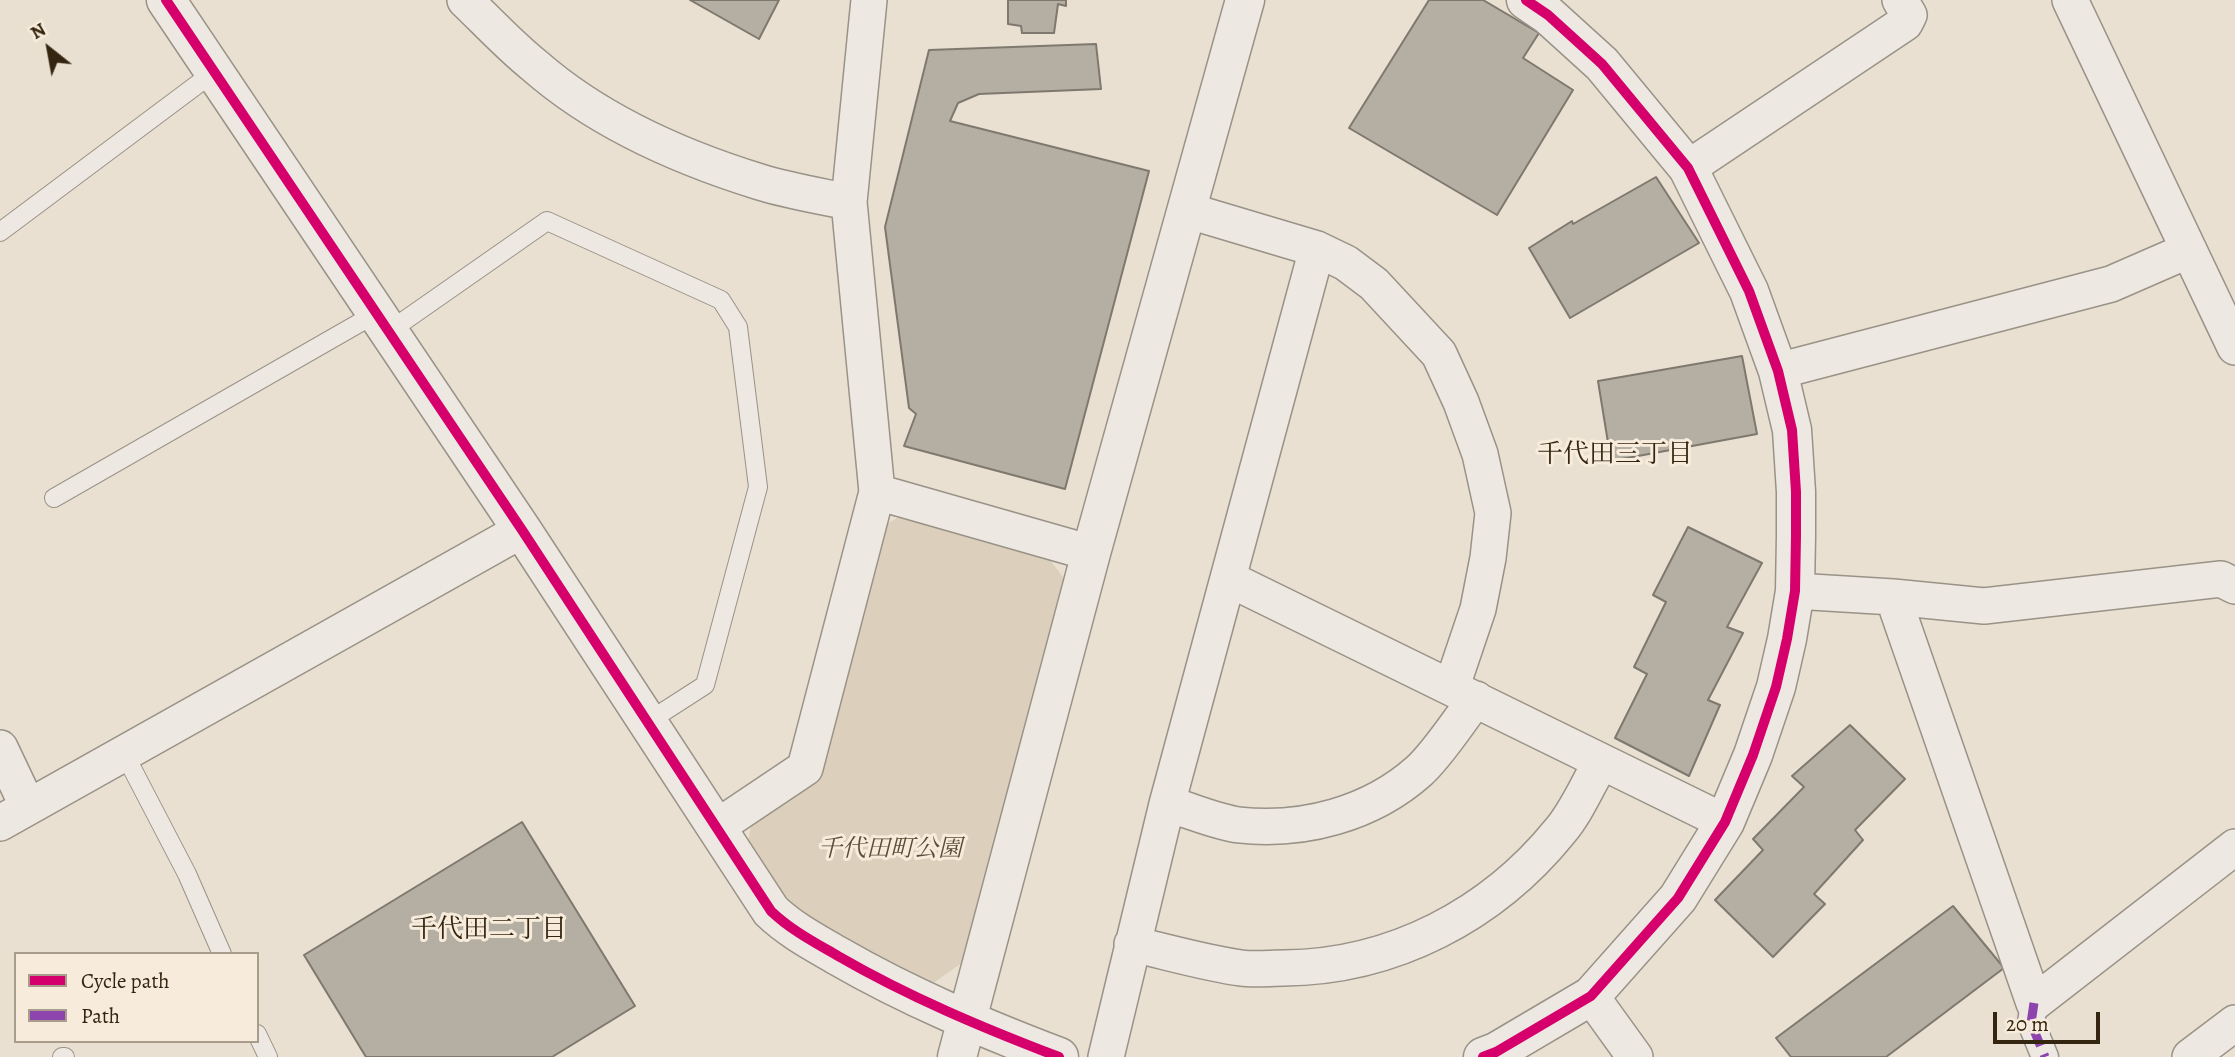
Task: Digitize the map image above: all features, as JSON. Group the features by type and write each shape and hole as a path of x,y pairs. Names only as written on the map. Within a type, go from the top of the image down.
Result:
{"street":[{"path":"166,0 649,721 771,911 788,927 870,975 962,1039 1059,1057"},
{"path":"466,0 534,66 561,87 604,116 668,150 763,183 849,202"},
{"path":"717,827 805,768 877,492 849,202 869,0"},
{"path":"962,1039 1091,554 1245,0"},
{"path":"1688,168 1905,23 1909,15 1900,0"},
{"path":"2070,0 2235,347"},
{"path":"1483,1057 1591,996 1678,898 1725,822 1753,755 1776,687 1795,591 1795,480 1791,430 1778,371 1749,291 1688,168 1602,64 1544,5"},
{"path":"1167,804 1238,825 1319,823 1389,794 1421,770 1464,693 1488,558 1493,513 1480,454 1461,402 1439,354 1374,284 1346,263 1318,249 1186,210"},
{"path":"1106,1057 1167,804 1318,249"},
{"path":"1778,371 2111,284 2189,250"},
{"path":"877,492 1091,554"},
{"path":"0,748 14,815 522,530"},
{"path":"1229,579 1725,822"},
{"path":"1795,591 1984,606 2221,579 2235,586"},
{"path":"1893,597 2034,1003 2031,1023 2045,1057"},
{"path":"1132,944 1242,968 1308,968 1360,960 1414,943 1462,918 1515,878 1562,830 1601,762"},
{"path":"2034,1003 2235,847"},
{"path":"1591,996 1635,1057"},
{"path":"2190,1057 2233,1027"}],"lane":[{"path":"0,232 214,72"},
{"path":"54,498 381,323 547,221 721,300 738,327 758,487 705,685 649,721"},
{"path":"124,753 187,874 221,952"},
{"path":"259,1038 268,1057"}],"green space":[{"name":"千代田町公園","path":"899,517 1050,560 1066,581 963,962 932,984 798,917 748,843 751,825 815,782 885,525"}],"building":[{"path":"690,0 779,0 759,39"},
{"path":"1008,0 1066,0 1066,6 1058,4 1054,33 1022,33 1021,26 1008,24"},
{"path":"1429,0 1483,0 1539,33 1523,58 1573,90 1497,215 1349,128"},
{"path":"1096,44 1101,89 979,94 958,103 950,121 1149,171 1065,489 904,446 916,414 909,408 885,227 929,50"},
{"path":"1656,177 1699,243 1570,318 1529,248 1572,221 1573,224"},
{"path":"1742,356 1757,434 1611,461 1598,381"},
{"path":"1688,527 1762,563 1727,627 1743,633 1708,700 1720,705 1689,776 1615,738 1647,674 1634,667 1666,602 1653,595"},
{"path":"1850,725 1905,779 1855,830 1863,840 1814,894 1825,904 1773,957 1715,900 1763,850 1753,839 1804,787 1792,776"},
{"path":"522,822 635,1006 552,1057 366,1057 304,955"},
{"path":"1953,906 2004,968 1886,1057 1791,1057 1776,1038"}],"marked path":[{"path":"2034,1003 2031,1023 2045,1057"}],"cycle path":[{"path":"166,0 522,530 771,911 812,941 892,985 974,1023 1059,1057"},
{"path":"1483,1057 1591,996 1678,898 1725,822 1753,755 1776,687 1795,591 1796,492 1792,430 1778,371 1749,291 1688,168 1602,64 1548,15 1526,0"}],"district":[{"name":"千代田三丁目","path":"1615,456"},
{"name":"千代田二丁目","path":"489,931"}]}
